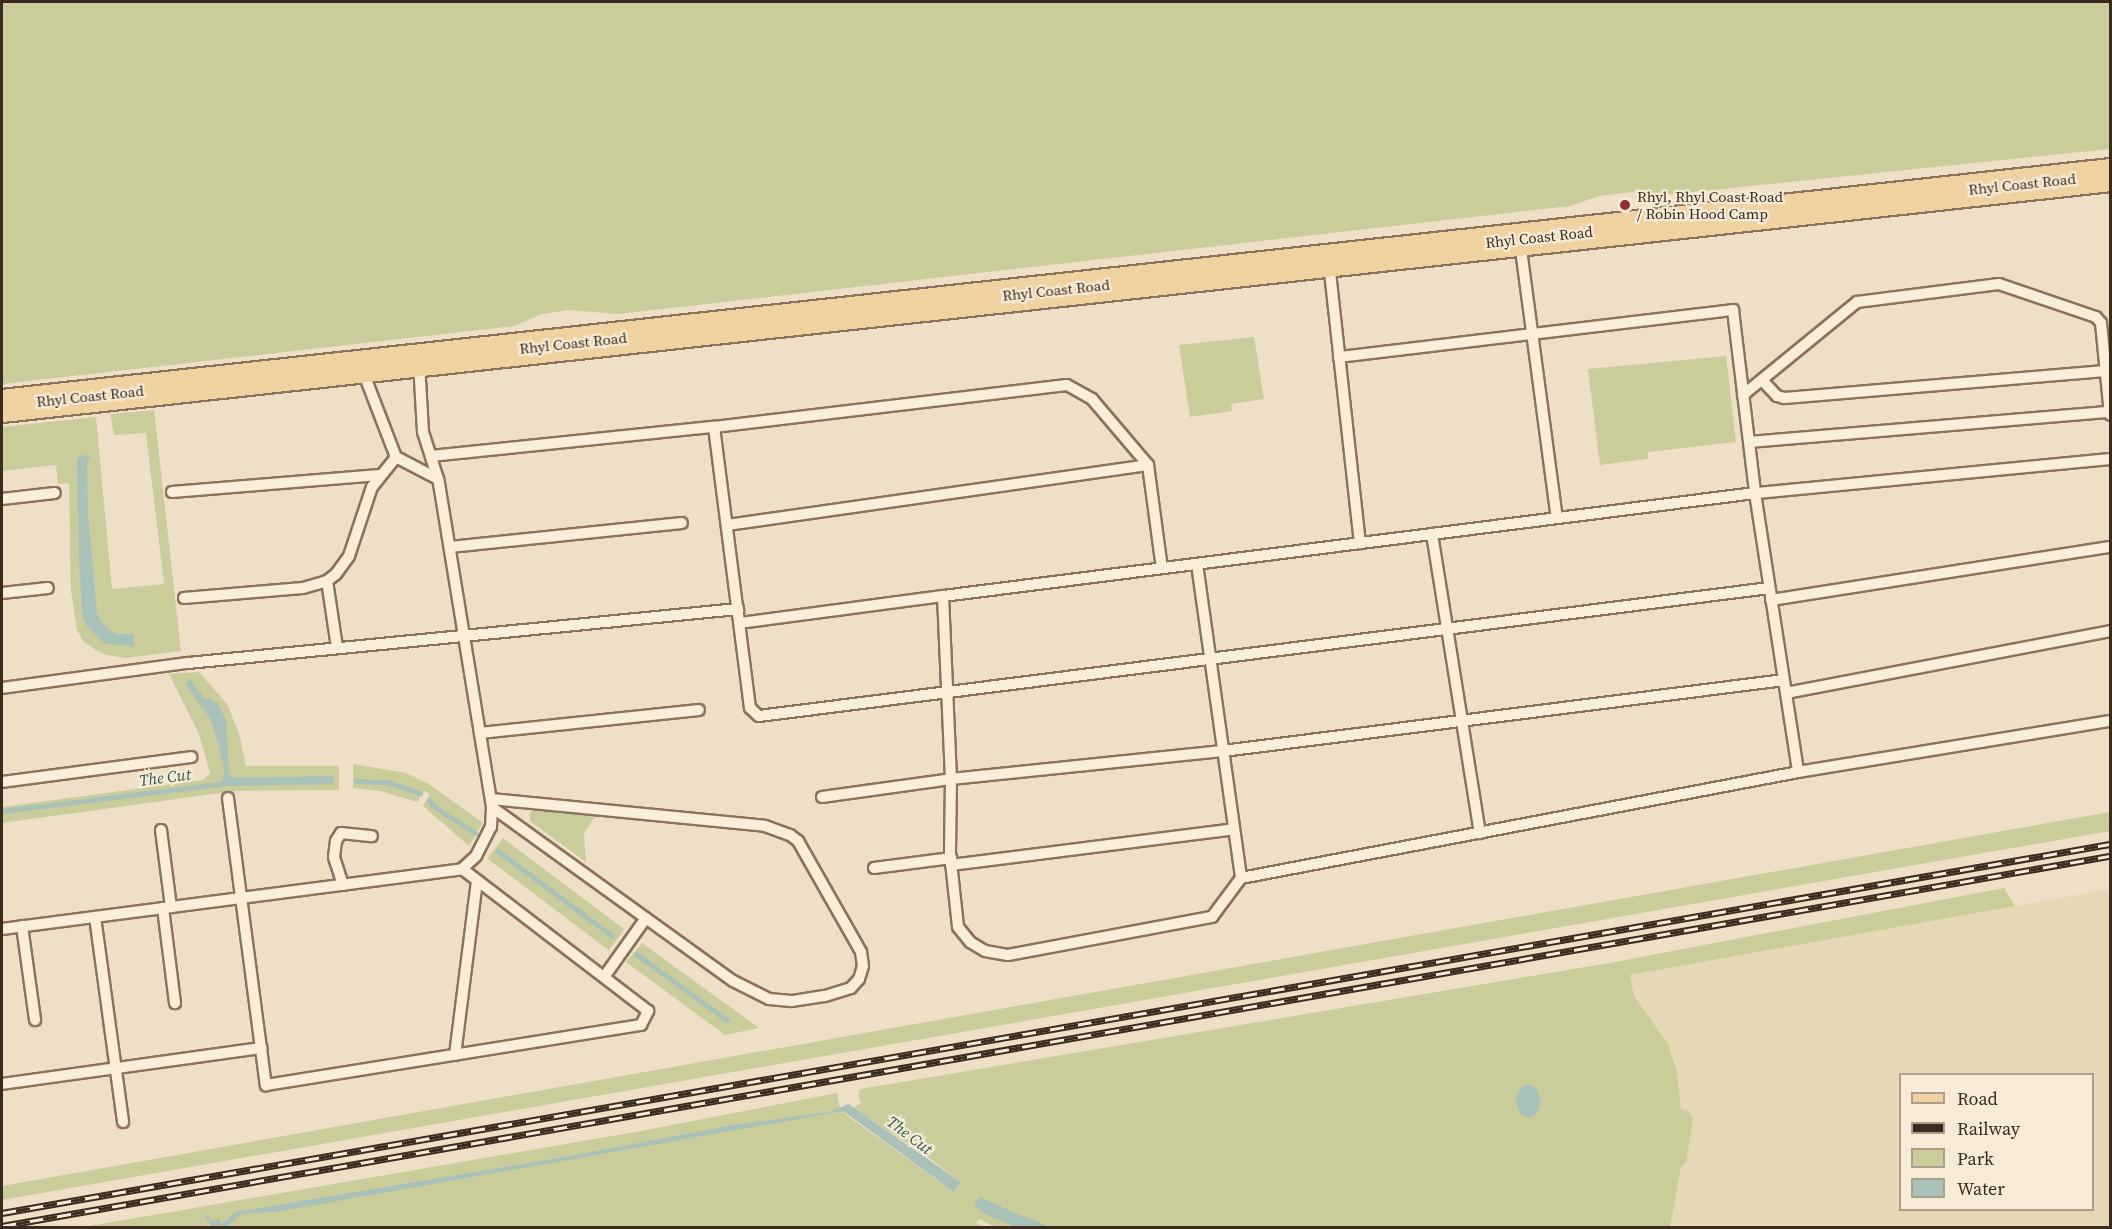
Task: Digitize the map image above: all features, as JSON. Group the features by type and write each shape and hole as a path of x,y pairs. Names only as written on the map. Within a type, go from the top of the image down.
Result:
{"main road":[{"name":"Rhyl Coast Road","path":"2,406 2110,175"}],"lane":[{"path":"1520,239 1557,518"},
{"path":"1329,260 1360,543"},
{"path":"1743,395 1857,302 1999,285 2096,317 2101,322 2110,413 1749,442"},
{"path":"1340,357 1734,310 1755,493 1798,772"},
{"path":"2,929 462,869 476,856 491,827 492,803 438,479 423,432 419,360"},
{"path":"360,366 396,457 438,479"},
{"path":"1762,380 1778,396 1784,398 2106,371"},
{"path":"431,456 714,427 1067,385 1092,399 1148,465 1162,568"},
{"path":"714,427 750,708 759,716 1448,630 1770,594 2110,547"},
{"path":"184,598 303,588 327,580 336,574 349,556 369,496 379,475 396,457"},
{"path":"740,623 1755,493 2110,459"},
{"path":"727,525 1148,465"},
{"path":"172,492 379,475"},
{"path":"2,499 55,493"},
{"path":"450,547 682,523"},
{"path":"1432,534 1480,833"},
{"path":"1197,564 1241,878"},
{"path":"327,580 337,647"},
{"path":"2,593 48,588"},
{"path":"943,596 951,779 951,861 958,927 970,942 985,951 1008,955 1212,917 1241,878 1798,772 2110,721"},
{"path":"2,688 188,663 337,647 738,609"},
{"path":"1786,693 2110,631"},
{"path":"822,797 951,779 1223,751 1784,680"},
{"path":"480,733 699,710"},
{"path":"2,782 191,757"},
{"path":"228,798 266,1085 641,1025 648,1011 462,869"},
{"path":"492,803 780,830 798,841 861,952 863,966 859,979 851,988 824,996 790,1001 769,999 733,981 492,803"},
{"path":"874,868 1234,829"},
{"path":"161,830 175,1003"},
{"path":"343,885 334,857 336,841 341,833 372,836"},
{"path":"455,1054 477,881"},
{"path":"95,917 123,1122"},
{"path":"604,977 646,918"},
{"path":"22,926 35,1020"},
{"path":"2,1084 262,1048"}],"shaded area":[{"path":"2110,889 2110,1227 1670,1227 1683,1154 1677,1072 1668,1044 1633,996 1630,975"}],"green space":[{"path":"2,2 2110,2 2110,149 1663,195 1640,191 1599,196 1570,206 618,314 568,310 542,314 514,326 2,384"},
{"path":"1254,337 1264,399 1231,404 1232,411 1190,417 1179,345"},
{"path":"1726,356 1736,442 1648,452 1648,459 1600,465 1588,369"},
{"path":"154,410 181,651 126,658 106,655 83,641 77,630 71,591 69,483 58,484 56,465 2,471 2,427 96,417 112,589 164,584 146,433 114,435 110,414"},
{"path":"199,672 227,704 239,733 246,766 339,766 339,790 235,791 2,823 2,807 203,780 210,773 199,734 169,674"},
{"path":"353,764 406,773 429,784 483,823 469,846 423,806 430,794 424,791 417,802 380,791 353,788"},
{"path":"536,808 597,814 584,833 586,862 530,821 530,813"},
{"path":"2110,812 2110,831 2,1200 2,1186"},
{"path":"503,838 624,929 609,950 487,859"},
{"path":"2004,888 2015,906 1630,975 1634,996 1668,1044 1677,1072 1681,1109 1687,1110 1693,1119 1686,1162 1681,1167 1670,1227 997,1228 979,1219 976,1223 985,1227 78,1228 641,1131 837,1093 840,1108 849,1117 954,1192 961,1182 928,1157 853,1108 861,1103 858,1096 860,1089 1615,962"},
{"path":"642,943 759,1028 725,1035 626,962"}],"water":[{"path":"80,455 90,456 87,462 88,514 97,614 107,629 117,634 134,634 134,647 104,643 86,625 82,612 77,461"},
{"path":"190,679 205,699 209,698 218,704 226,720 229,773 232,778 334,776 333,784 222,786 224,769 219,746 210,718 185,684"},
{"path":"1528,1084 1537,1089 1541,1102 1536,1115 1529,1118 1520,1113 1515,1100 1520,1089"},
{"path":"848,1104 961,1182 954,1192 843,1111 276,1212 242,1214 226,1227 212,1227 205,1215 208,1215 211,1221 220,1218 220,1225 236,1212 576,1155 733,1125 830,1112"},
{"path":"980,1197 1051,1227 1015,1227 985,1214 974,1206"}],"waterway":[{"name":"The Cut","path":"356,781 386,782 420,793"},
{"name":"The Cut","path":"2,811 227,783"},
{"name":"The Cut","path":"429,800 433,806 475,833"},
{"name":"The Cut","path":"498,851 612,936"},
{"name":"The Cut","path":"636,954 727,1020"}],"railway":[{"path":"2,1213 2110,844"},
{"path":"2,1226 2110,856"}],"place":[{"name":"Rhyl, Rhyl Coast Road / Robin Hood Camp","path":"1625,205"}]}
